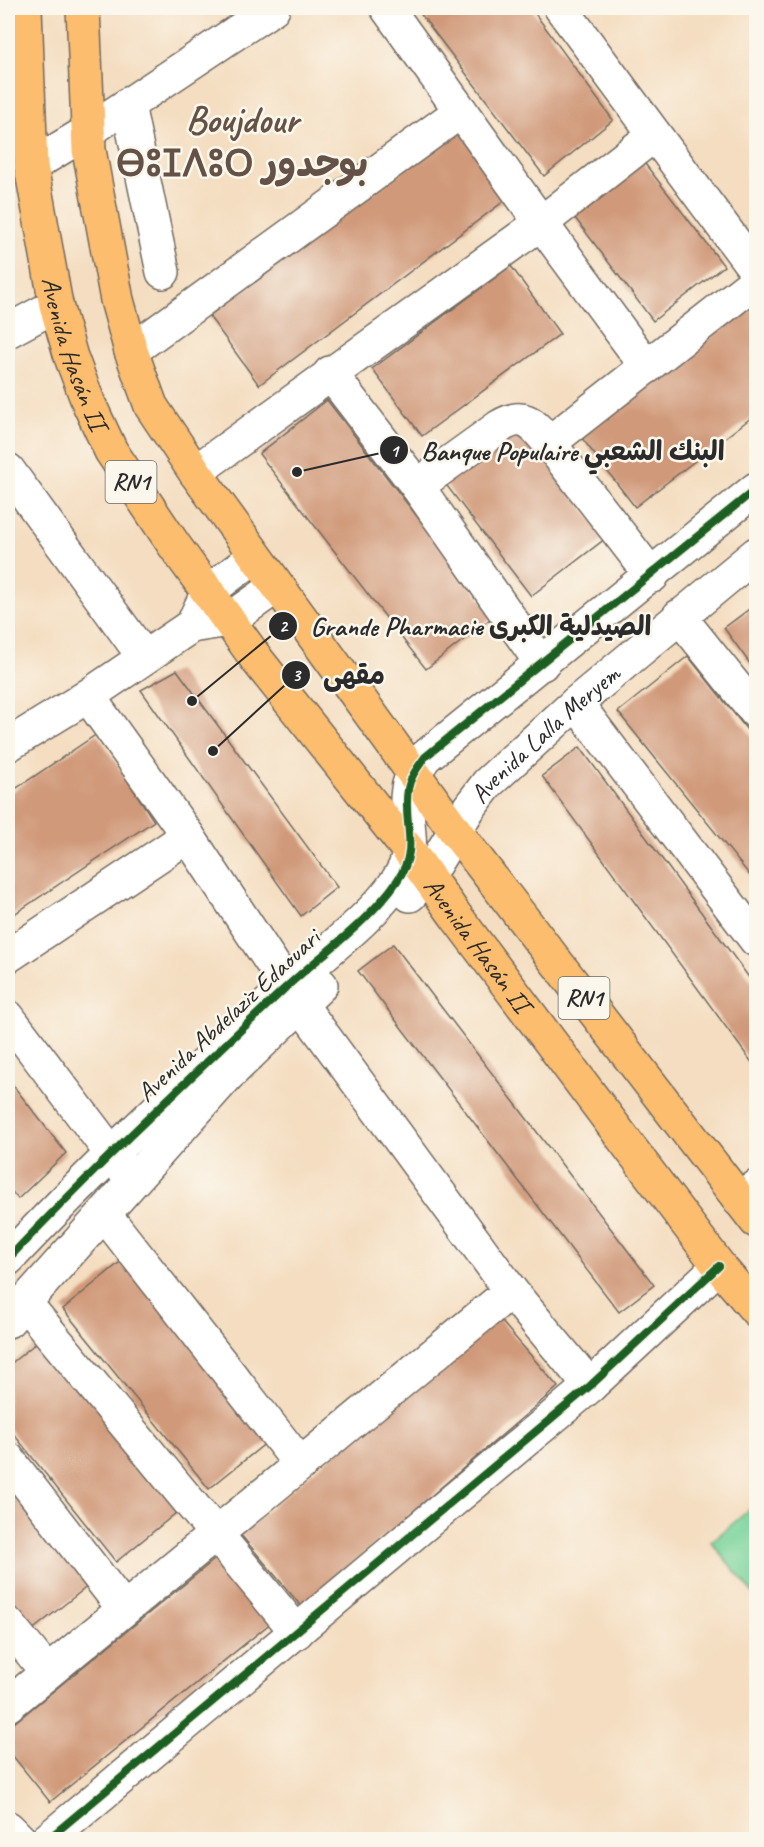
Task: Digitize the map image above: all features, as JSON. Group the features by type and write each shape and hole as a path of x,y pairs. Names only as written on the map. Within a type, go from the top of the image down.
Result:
{"main road":[{"name":"Avenida Hasán II","path":"25,8 31,166 56,305 85,395 111,451 258,660 419,864 462,925 719,1266 756,1310"},
{"name":"Avenida Hasán II","path":"84,8 89,150 114,289 131,351 151,406 255,556 456,831 751,1203"}],"street":[{"path":"31,166 87,132 273,8"},
{"path":"387,8 647,367"},
{"path":"561,8 756,271"},
{"path":"128,105 163,272"},
{"path":"131,351 461,111"},
{"path":"195,472 541,223 654,135"},
{"path":"549,443 756,281"},
{"path":"8,332 56,305"},
{"path":"330,373 417,486 542,664"},
{"path":"417,486 508,421 524,420 532,424 549,443 652,576"},
{"path":"8,470 144,657"},
{"name":"Avenida Lalla Meryem","path":"414,773 425,757 437,746 652,576 756,489"},
{"name":"Avenida Lalla Meryem","path":"456,831 469,808 488,783 576,703 756,554"},
{"path":"191,626 208,592 255,556"},
{"path":"8,745 88,696 191,626 229,620 277,586"},
{"path":"679,616 756,712"},
{"path":"88,696 188,836 294,996 511,1291 590,1386"},
{"path":"576,703 756,940"},
{"path":"414,773 408,789 419,864"},
{"name":"Avenida Abdelaziz Edaouari","path":"9,1255 111,1153 393,914 419,864 456,831"},
{"path":"8,956 188,836"},
{"name":"Avenida Abdelaziz Edaouari","path":"16,1312 105,1215 294,996"},
{"path":"8,1017 133,1181"},
{"path":"105,1215 300,1464"},
{"path":"47,1839 590,1386 719,1266"},
{"path":"8,1705 511,1291"},
{"path":"16,1312 216,1533 297,1632"},
{"path":"8,1459 124,1608"},
{"path":"8,1624 47,1672"},
{"path":"8,1828 20,1839"}],"green space":[{"path":"756,1504 756,1597 711,1542"}],"building":[{"path":"416,8 531,8 613,120 544,176"},
{"path":"461,127 512,195 259,385 209,316"},
{"path":"642,160 724,266 653,321 572,214"},
{"path":"511,266 560,334 422,436 372,369"},
{"path":"756,302 756,414 635,507 581,437"},
{"path":"327,400 494,616 426,669 259,454"},
{"path":"518,424 606,538 531,596 444,482"},
{"path":"756,604 756,672 724,628"},
{"path":"688,656 756,741 756,883 618,712"},
{"path":"177,670 337,887 301,916 141,690"},
{"path":"97,734 154,821 8,918 8,794"},
{"path":"580,747 756,987 756,1068 542,776"},
{"path":"393,944 654,1285 619,1312 358,971"},
{"path":"8,1079 66,1153 18,1199 8,1187"},
{"path":"125,1258 272,1438 209,1489 63,1309"},
{"path":"496,1315 558,1387 302,1607 240,1534"},
{"path":"42,1338 181,1509 116,1562 8,1427 8,1366"},
{"path":"8,1474 93,1582 31,1631 8,1601"},
{"path":"219,1556 272,1622 50,1802 8,1750 8,1728"}],"cycle path":[{"path":"8,1259 143,1123 386,896 404,869 408,857 408,789 412,776 425,757 756,489"},
{"path":"47,1840 590,1386 719,1266"}],"place":[{"name":"Banque Populaire البنك الشعبي","path":"297,472"},
{"name":"Grande Pharmacie الصيدلية الكبرى","path":"192,701"},
{"name":"مقهى","path":"213,751"}],"district":[{"name":"Boujdour ⴱⵓⵊⴷⵓⵔ بوجدور","path":"242,141"}]}
